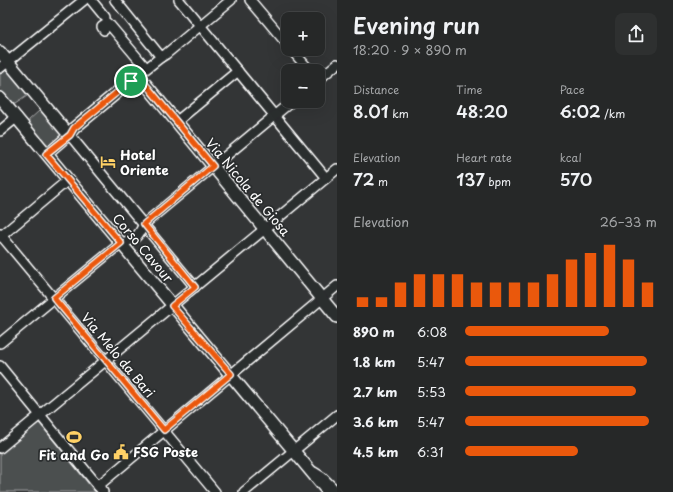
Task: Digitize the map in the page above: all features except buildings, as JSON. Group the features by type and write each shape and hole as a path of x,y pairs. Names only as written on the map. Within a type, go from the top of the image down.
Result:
{"main road":[{"name":"Corso Cavour","path":"0,52 4,65 70,135"},
{"name":"Via Nicola de Giosa","path":"142,72 176,122 337,317"},
{"path":"70,135 74,128 142,72"},
{"name":"Corso Cavour","path":"0,98 328,492"}],"street":[{"path":"91,0 106,17"},
{"path":"115,0 161,56"},
{"path":"179,0 326,178"},
{"path":"104,30 102,27 108,23 142,72 231,0"},
{"path":"250,0 281,37"},
{"path":"4,65 79,2"},
{"path":"297,56 304,64"},
{"path":"325,74 337,64"},
{"path":"176,122 238,70"},
{"path":"0,343 121,243 135,238 139,234 144,224 284,108"},
{"path":"0,131 16,117"},
{"path":"46,154 70,135"},
{"name":"Corso Cavour","path":"70,135 195,287"},
{"path":"0,448 337,169"},
{"path":"0,235 68,180"},
{"name":"Via Melo da Bari","path":"0,235 215,492"},
{"path":"0,366 101,489 164,430 337,286"},
{"path":"244,492 337,415"},
{"name":"Corso Cavour","path":"311,471 322,477 337,492"}],"shaded area":[{"path":"5,70 10,71 27,92 27,96 15,104 13,104 0,89 0,75"},
{"path":"39,111 43,112 61,134 61,136 51,145 46,144 29,124 29,120"},
{"path":"38,423 95,492 0,492 0,454"}],"place":[{"name":"Hotel Oriente","path":"108,162"},
{"name":"Fit and Go","path":"74,437"},
{"name":"FSG Poste","path":"121,452"}],"route":[{"path":"138,75 213,166 144,224 195,287 172,306 231,374 164,430 54,298 121,243 46,154 70,135 74,128 131,81 138,75"}]}
